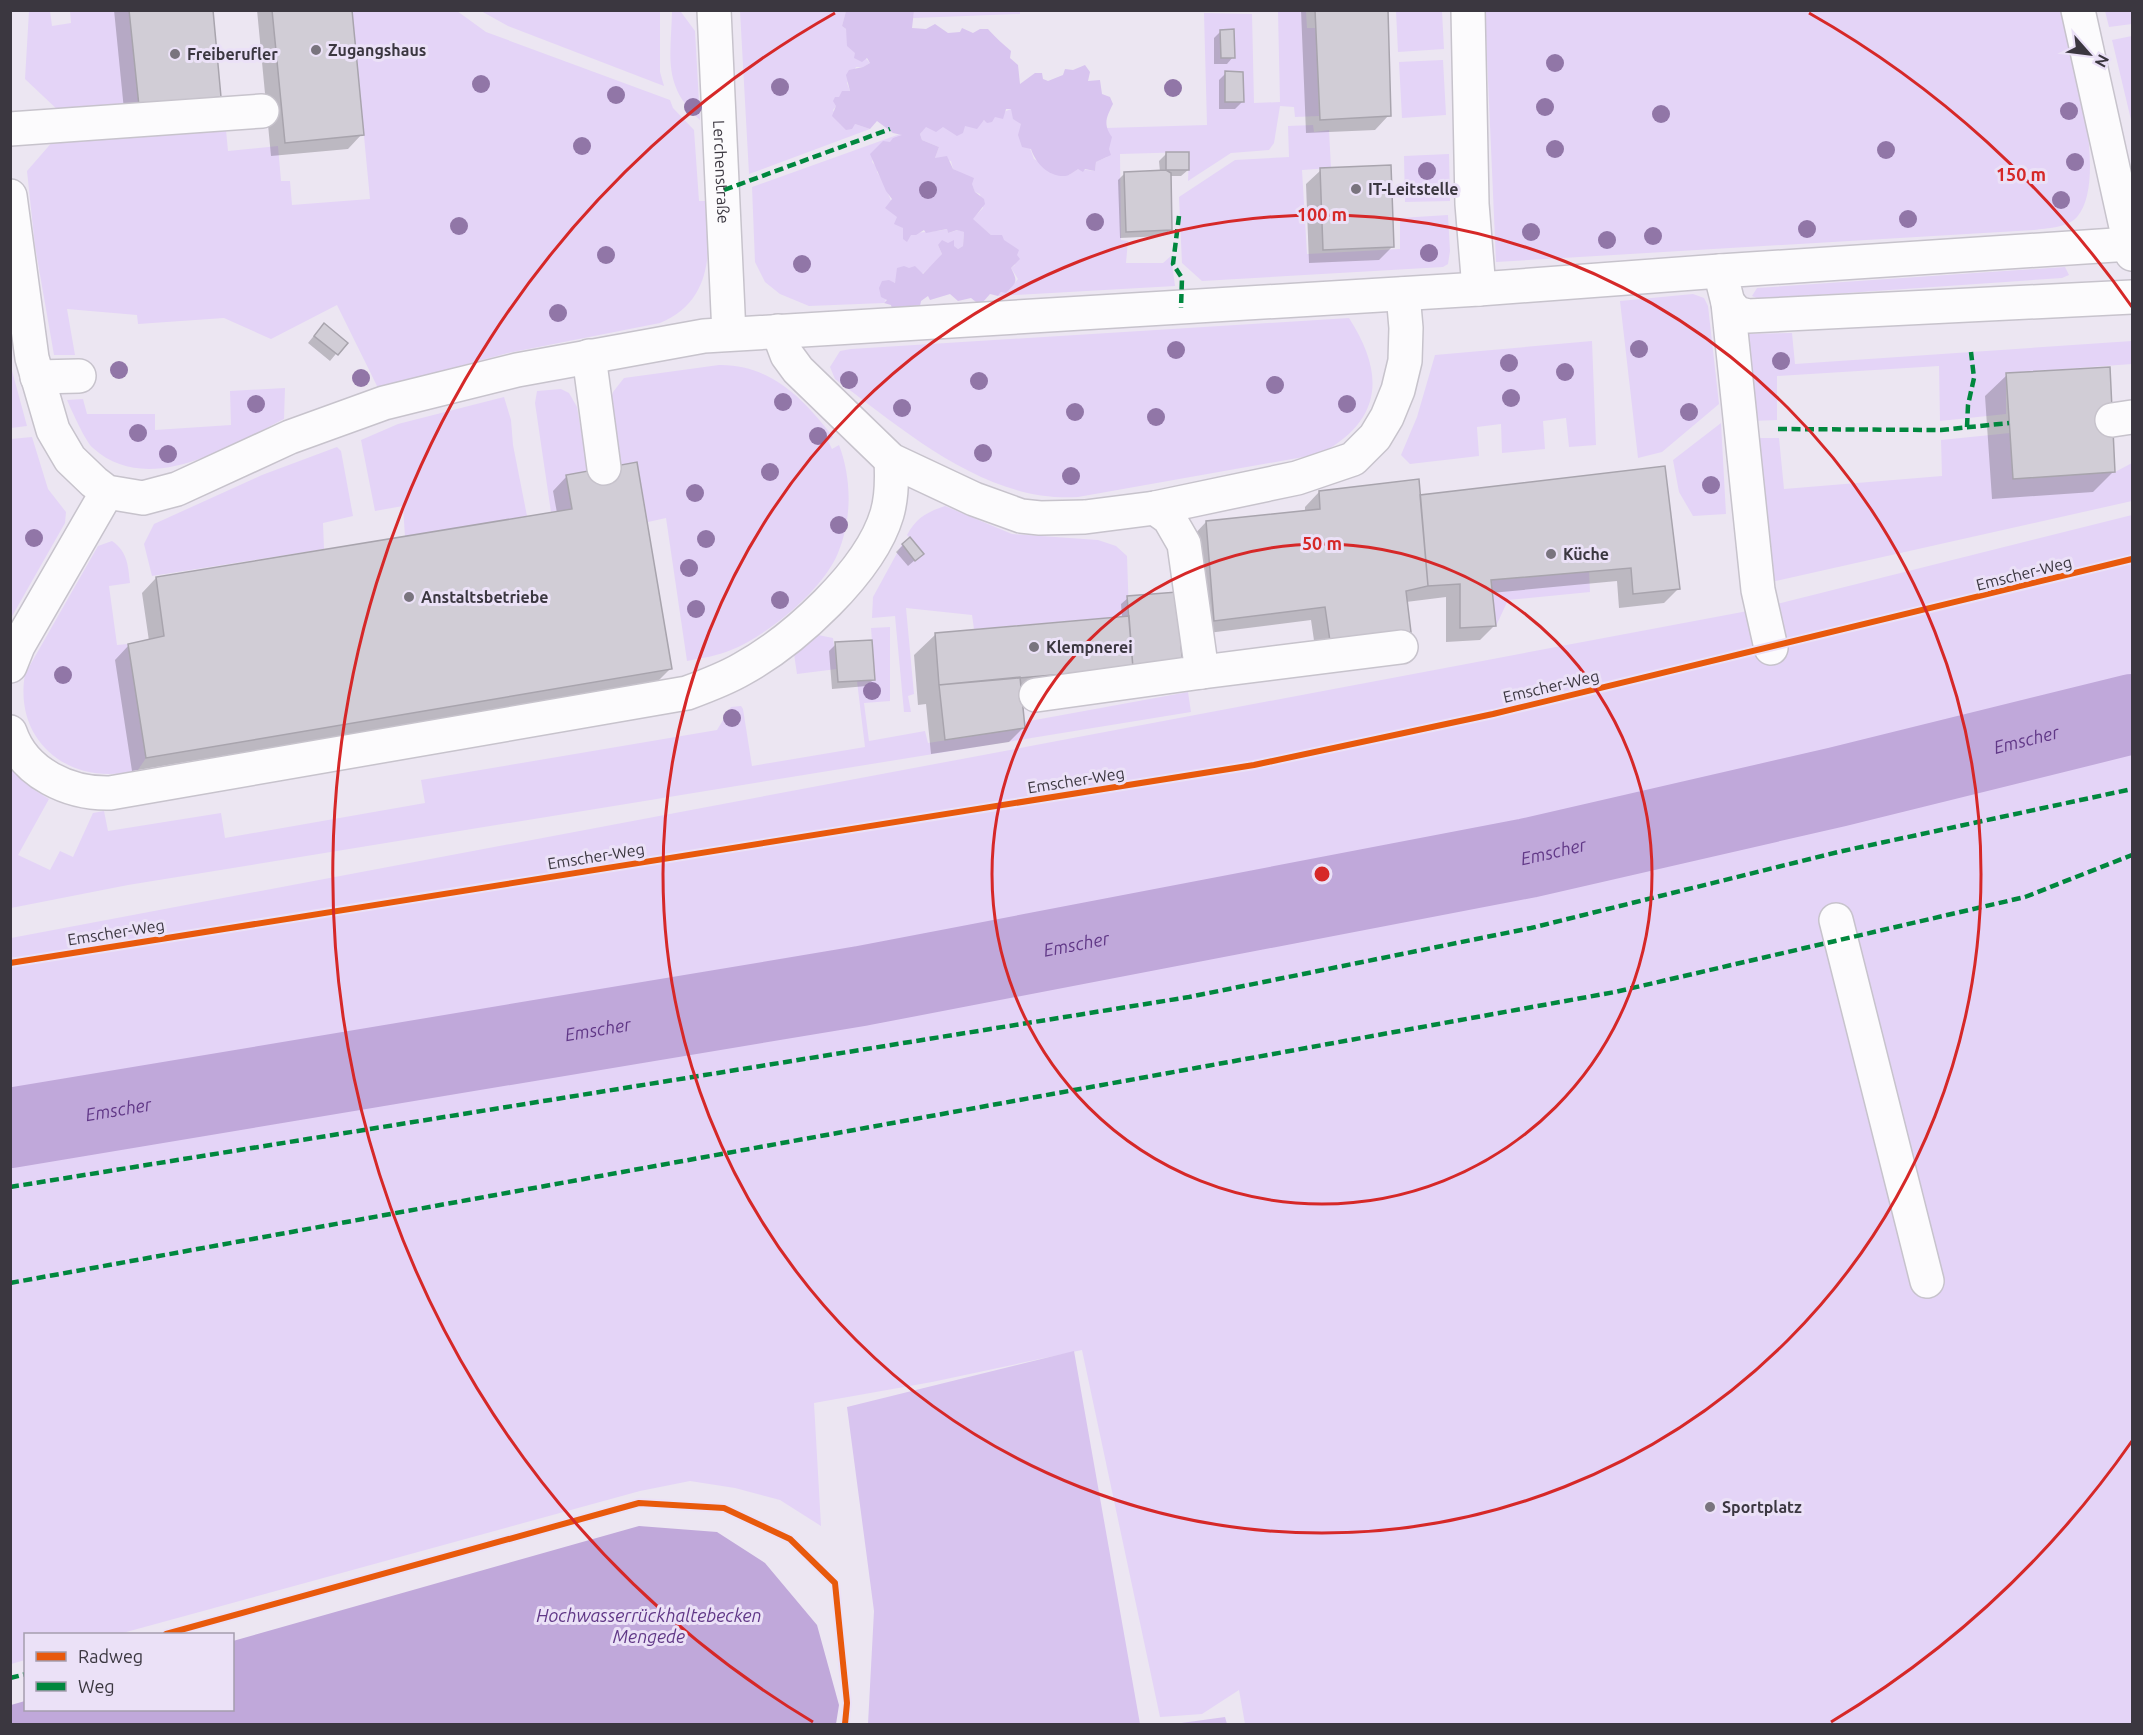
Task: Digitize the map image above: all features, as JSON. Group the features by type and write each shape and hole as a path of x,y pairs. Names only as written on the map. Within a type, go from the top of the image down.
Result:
{"street":[{"name":"Lerchenstraße","path":"714,10 729,334"},
{"path":"1468,10 1472,204 1479,289"},
{"path":"10,196 22,295 37,377 53,430 61,447 94,482 107,492 126,497 162,494 290,437 384,403 517,370 704,336 1403,294 1720,271 2131,249 2078,10"},
{"path":"10,129 262,111"},
{"path":"1720,271 1728,303 1758,590 1771,648"},
{"path":"778,331 787,355 798,370 891,460 974,499 1021,516 1085,517 1155,508 1297,478 1353,459 1375,437 1398,390 1405,361 1406,328 1403,294"},
{"path":"1728,303 1737,313 1748,316 2133,297"},
{"path":"589,356 604,468"},
{"path":"37,377 79,376"},
{"path":"10,732 20,751 51,780 89,794 110,793 687,693 743,669 794,631 840,590 867,555 886,515 892,477 891,460"},
{"path":"10,666 23,638 107,492"},
{"path":"1155,508 1169,518 1184,544 1202,672"},
{"path":"1036,695 1401,647"},
{"path":"1836,920 1927,1281"}],"shaded area":[{"path":"29,11 50,11 52,26 71,23 70,11 129,11 139,106 61,113 25,79"},
{"path":"352,11 457,11 486,32 670,100 673,108 694,130 699,201 706,201 708,255 699,288 690,302 660,323 508,353 378,388 337,305 271,339 224,318 138,324 137,315 67,309 75,355 54,355 35,246 27,171 54,140 226,130 228,151 278,146 281,181 290,181 292,205 370,199"},
{"path":"481,11 660,11 660,72 664,86 508,26"},
{"path":"672,11 681,12 695,31 700,120 679,95 674,83 670,57"},
{"path":"740,11 846,11 842,26 846,29 848,40 870,63 863,67 856,67 847,83 850,91 833,110 841,125 855,124 870,129 749,174"},
{"path":"846,11 914,11 912,28 926,29 935,24 948,33 960,32 962,28 973,33 980,29 988,29 1011,51 1010,58 1018,65 1020,84 1035,73 1042,73 1043,79 1048,81 1063,75 1065,69 1073,70 1085,65 1090,72 1088,81 1100,80 1102,94 1110,97 1113,104 1107,117 1107,125 1112,137 1109,149 1111,155 1096,162 1095,171 1085,169 1083,172 1078,169 1065,176 1049,172 1036,160 1031,149 1022,147 1018,135 1021,124 1013,119 1011,109 1006,109 1003,119 995,117 992,122 987,123 984,120 977,129 965,126 963,133 957,136 943,127 936,132 926,127 920,134 922,140 939,147 935,158 947,156 953,169 974,178 972,184 975,192 984,199 985,204 973,219 991,235 1002,235 1004,240 1019,250 1017,255 1020,259 1011,268 1015,282 1006,293 1001,292 998,296 990,294 983,302 976,302 971,298 958,301 950,294 930,300 928,296 921,301 920,306 912,306 910,311 892,309 891,305 884,303 887,300 881,297 879,288 882,281 889,280 895,283 897,268 904,266 909,268 915,266 923,274 942,254 938,245 942,240 948,243 954,240 954,246 958,249 963,246 964,232 957,230 948,233 947,229 926,233 924,230 911,235 907,242 903,239 903,228 894,224 897,217 885,208 892,199 886,191 870,154 883,141 890,142 893,138 902,135 893,133 877,121 870,129 855,124 852,129 846,130 832,116 836,106 833,101 835,97 839,97 842,91 850,91 846,75 849,70 870,63 867,58 862,62 854,58 855,53 847,46 846,29 842,26"},
{"path":"914,11 1020,11 1020,14 913,18"},
{"path":"1278,11 1306,11 1307,28 1316,28 1319,116 1295,117 1294,107 1280,106 1274,143 1269,150 1231,153 1188,181 1189,152 1120,154 1121,240 1128,241 1126,263 1163,263 1171,256 1175,286 998,296 1001,292 1009,290 1018,279 1011,268 1015,265 991,235 972,219 983,208 980,194 975,192 964,176 953,169 951,161 935,158 939,147 922,140 920,134 926,126 971,126 1011,109 1021,124 1034,159 1061,174 1069,175 1078,169 1095,171 1096,162 1107,157 1109,149 1106,128 1207,125 1204,13 1252,14 1254,103 1280,102"},
{"path":"1396,11 1442,11 1444,49 1398,52"},
{"path":"1485,11 2063,11 2086,117 2090,175 2086,199 2073,221 2057,227 2034,230 1496,262"},
{"path":"2105,11 2132,11 2132,24 2109,27"},
{"path":"2132,36 2132,124 2112,40"},
{"path":"1443,60 1446,115 1402,118 1399,62"},
{"path":"1313,125 1314,132 1329,130 1331,168 1302,170 1307,254 1400,249 1400,218 1448,215 1450,251 1448,264 1443,267 1202,281 1182,263 1179,197 1235,160 1289,157 1288,126"},
{"path":"900,134 903,135 875,152 872,162 878,168 877,172 903,228 903,233 947,229 948,233 958,230 964,232 963,246 958,249 948,243 938,245 942,254 938,259 922,274 897,278 884,303 809,306 780,294 765,282 755,262 752,187"},
{"path":"1449,154 1450,201 1405,202 1404,156"},
{"path":"2065,267 2069,275 2062,278 1759,299 1752,296 1757,288"},
{"path":"1693,294 1704,298 1708,306 1719,404 1662,452 1638,458 1620,301"},
{"path":"1349,318 1369,358 1372,394 1366,411 1356,426 1341,441 1320,454 1078,497 1044,496 1011,488 979,476 948,460 918,441 835,379 830,367 840,351 851,349"},
{"path":"1792,333 1795,364 2132,341 2132,364 2006,373 2006,414 1940,421 1939,366 1777,376 1777,420 1752,421 1744,334"},
{"path":"1592,341 1596,445 1569,447 1566,418 1543,421 1545,449 1502,453 1501,424 1477,427 1479,456 1410,464 1401,455 1417,417 1435,355"},
{"path":"719,365 754,370 770,377 798,397 822,423 833,437 828,441 832,449 839,445 843,458 848,485 848,513 843,540 831,567 793,610 746,643 721,654 687,661 666,518 648,522 637,462 621,465 611,399 613,392 624,378"},
{"path":"11,367 27,426 11,428"},
{"path":"285,388 284,419 214,453 163,468 138,468 115,462 93,448 67,400 83,399 87,414 155,414 155,430 231,425 230,391"},
{"path":"561,389 569,393 577,407 588,471 572,509 551,512 535,403 537,391"},
{"path":"504,397 511,420 513,445 527,516 405,537 403,506 375,511 361,440 398,424"},
{"path":"1721,423 1726,514 1693,516 1679,492 1673,460"},
{"path":"2010,433 2013,479 2115,472 2132,463 2132,501 1767,583 1756,438 1779,438 1784,489 1942,476 1941,440"},
{"path":"32,437 48,489 66,512 65,523 11,618 11,439"},
{"path":"337,447 341,451 353,516 323,523 324,549 152,576 144,544 154,524 262,475"},
{"path":"945,506 1012,534 1098,540 1116,546 1127,556 1129,616 974,629 972,615 906,608 914,694 908,696 911,712 904,712 895,616 872,618 873,597 902,544 915,560 924,554 907,535 923,516"},
{"path":"2132,515 2132,1724 1245,1724 1239,1690 1202,1714 1160,1717 1082,1350 932,1382 814,1403 821,1526 780,1500 735,1488 690,1481 640,1491 123,1633 24,1633 24,1660 11,1664 11,938 1753,610"},
{"path":"112,541 124,555 129,571 130,583 109,586 117,645 128,644 146,758 138,770 114,774 91,772 70,766 52,755 38,739 28,721 24,699 25,674 98,546"},
{"path":"1589,571 1590,592 1508,600 1496,626 1491,580"},
{"path":"890,627 890,701 864,703 869,741 925,731 928,743 1024,728 1024,722 1188,692 1191,712 128,885 11,908 10,768 33,789 49,799 18,855 50,870 60,851 73,857 93,813 104,811 108,831 221,813 225,838 425,803 421,780 717,730 731,707 741,706 743,709 752,766 865,747 857,681 875,680 871,628"},
{"path":"818,635 833,638 837,669 797,674 794,654"},
{"path":"1074,1351 1140,1724 868,1724 874,1611 847,1407"},
{"path":"1225,1717 1227,1724 1174,1724"}],"water":[{"name":"Hochwasserrückhaltebecken Mengede","path":"639,1526 717,1532 765,1563 817,1625 839,1705 836,1724 11,1724 11,1705 24,1701 24,1711 234,1711 234,1641"}],"building":[{"name":"Freiberufler","path":"129,10 213,10 221,97 139,106"},
{"name":"Zugangshaus","path":"272,10 352,10 364,135 285,143"},
{"path":"1315,10 1388,10 1391,116 1320,120"},
{"path":"1234,29 1235,58 1221,58 1220,30"},
{"path":"1225,71 1243,72 1244,102 1225,102"},
{"path":"1166,152 1189,152 1189,170 1166,170"},
{"name":"IT-Leitstelle","path":"1391,165 1394,247 1323,250 1320,168"},
{"path":"1166,170 1171,173 1172,230 1126,232 1124,172"},
{"path":"324,323 348,343 338,355 314,336"},
{"path":"2110,367 2115,472 2013,479 2006,373"},
{"name":"Anstaltsbetriebe","path":"637,462 672,669 146,758 128,644 164,636 156,577 572,509 566,475"},
{"name":"Küche","path":"1665,466 1680,589 1633,594 1631,568 1491,580 1496,626 1460,628 1460,584 1428,586 1420,495"},
{"path":"1419,479 1428,586 1406,591 1411,632 1330,641 1325,607 1214,621 1206,521 1320,509 1319,491"},
{"path":"910,537 924,554 915,561 902,544"},
{"path":"1177,592 1183,670 1133,668 1127,596"},
{"name":"Klempnerei","path":"1129,616 1133,668 939,685 935,633"},
{"path":"872,640 875,680 838,682 835,642"},
{"path":"1020,677 1025,728 945,740 939,685"}],"waterway":[{"name":"Emscher","path":"10,1128 861,986 1528,858 1837,787 2132,714"}],"marked path":[{"path":"724,190 890,129"},
{"path":"1179,216 1173,264 1182,278 1181,308"},
{"path":"1967,427 1968,405 1974,378 1971,352"},
{"path":"1778,429 1941,430 2009,423"},
{"path":"10,1187 1189,997 1531,928 1838,852 2132,789"},
{"path":"10,1283 1615,992 2025,897 2132,855"},
{"path":"10,1678 24,1674"}],"cycle path":[{"name":"Emscher-Weg","path":"10,963 1254,765 1493,714 2132,559"},
{"path":"170,1633 639,1503 724,1508 790,1539 835,1583 847,1703 845,1724"}],"place":[{"name":"Zugangshaus","path":"316,50"},
{"name":"Freiberufler","path":"175,54"},
{"name":"IT-Leitstelle","path":"1356,189"},
{"name":"Küche","path":"1551,554"},
{"name":"Anstaltsbetriebe","path":"409,597"},
{"name":"Klempnerei","path":"1034,647"},
{"name":"Sportplatz","path":"1710,1507"}]}
